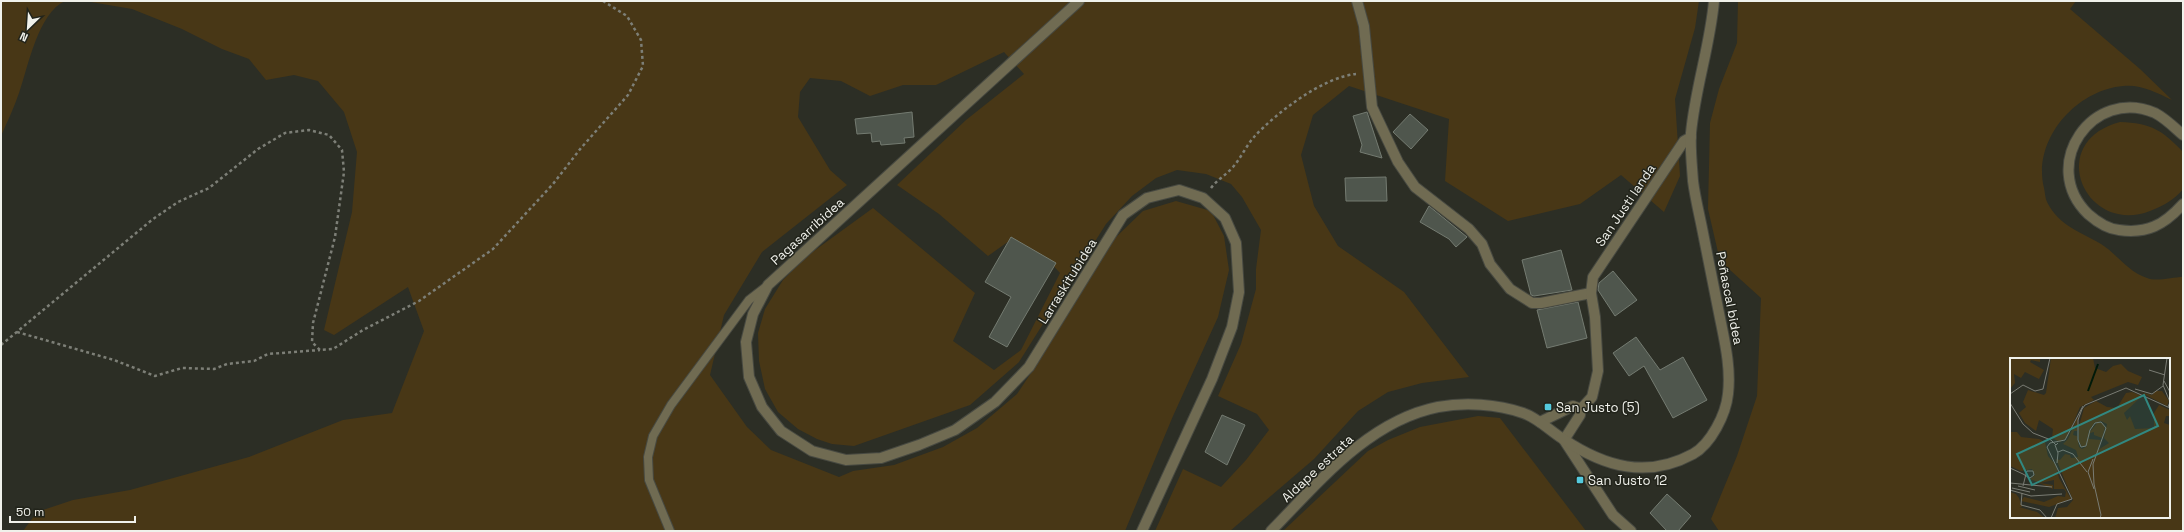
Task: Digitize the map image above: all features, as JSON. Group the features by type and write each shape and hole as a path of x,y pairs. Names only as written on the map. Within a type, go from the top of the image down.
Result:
{"street":[{"path":"1357,1 1364,26 1372,107 1398,162 1415,187 1469,229 1482,244 1490,264 1510,289 1532,303 1541,303 1591,294"},
{"name":"Peñascal bidea","path":"1564,440 1612,464 1645,469 1674,464 1697,451 1716,431 1728,396 1729,360 1693,183 1691,137 1694,111 1712,26 1714,1"},
{"name":"Pagasarribidea","path":"768,285 1078,2"},
{"path":"2183,135 2155,113 2133,108 2116,108 2101,115 2087,125 2072,148 2067,167 2069,182 2077,203 2094,219 2114,230 2134,232 2154,228 2173,215 2183,204"},
{"name":"San Justi landa","path":"1564,440 1580,415 1581,409 1592,397 1598,371 1595,317 1591,294 1594,277 1684,142 1691,137"},
{"name":"Larraskitubidea","path":"768,285 753,314 746,342 749,377 762,407 781,431 812,451 846,460 881,458 919,445 955,430 995,402 1030,367 1123,215 1147,198 1179,190 1203,198 1225,218 1236,244 1239,292 1232,327 1212,379 1142,531"},
{"name":"Aldape estrata","path":"1271,531 1331,470 1360,444 1413,414 1438,407 1469,404 1497,407 1525,413 1564,440"},
{"path":"1540,422 1573,406 1581,409"},
{"path":"1564,440 1581,468 1613,514 1631,531"}],"lane":[{"name":"Pagasarribidea","path":"670,531 649,480 648,456 653,436 671,405 749,300 768,285"}],"path":[{"path":"17,332 114,360 137,371 155,376 182,368 214,369 226,364 254,361 268,354 333,349 363,330 419,301 493,249 553,184 628,95 643,66 641,40 627,16 602,1"},
{"path":"1203,198 1215,183 1232,168 1254,138 1285,110 1310,92 1332,80 1354,74 1369,74"},
{"path":"1,346 96,265 178,202 209,188 258,149 285,133 309,130 329,136 342,150 344,172 335,237 313,323 312,342 320,350"}],"shaded area":[{"path":"1,1 65,1 56,7 41,29 30,56 13,110 1,136"},
{"path":"85,1 1699,1 1695,28 1675,99 1680,176 1664,212 1621,175 1580,204 1508,221 1445,181 1449,119 1349,86 1313,115 1301,155 1314,206 1338,246 1404,292 1469,377 1422,383 1388,392 1358,411 1314,459 1230,531 1155,531 1183,469 1221,487 1246,460 1269,430 1257,414 1218,396 1241,344 1256,289 1256,269 1261,230 1242,197 1231,184 1206,174 1177,170 1156,178 1132,196 1106,224 1019,362 970,405 854,446 832,444 817,439 798,429 778,412 765,389 759,361 758,333 765,309 783,280 807,256 873,208 975,293 953,341 994,370 1021,350 1060,273 1046,258 1009,241 988,256 939,214 897,185 966,120 1024,74 1004,52 936,85 903,85 870,96 841,81 810,78 800,92 798,117 830,170 847,185 762,252 724,315 710,375 747,427 771,450 839,477 853,471 894,465 943,447 977,428 1017,394 1115,238 1143,211 1176,201 1211,211 1224,236 1229,270 1218,317 1173,416 1125,531 23,531 37,512 73,500 130,490 249,457 343,420 392,413 424,331 408,287 334,335 324,330 352,212 357,152 344,112 318,81 294,75 266,80 249,59 222,49 182,29 132,9"},
{"path":"1738,1 2076,1 2070,9 2140,69 2172,100 2148,89 2136,86 2123,86 2106,90 2089,97 2074,107 2061,120 2051,136 2045,152 2042,170 2045,197 2047,202 2064,223 2107,248 2134,272 2140,275 2155,280 2183,277 2183,531 1719,531 1711,519 1737,456 1757,396 1761,298 1720,261 1708,209 1710,123 1719,89 1737,43"},
{"path":"2120,122 2140,124 2155,129 2169,138 2183,152 2183,189 2168,202 2150,211 2127,215 2107,210 2092,199 2082,183 2079,166 2083,148 2097,133"},
{"path":"1478,416 1500,418 1586,531 1283,531 1368,451 1388,440 1420,427"}],"building":[{"path":"912,112 914,137 904,138 905,143 881,145 880,141 872,142 871,133 857,134 855,119"},
{"path":"1367,112 1382,158 1360,152 1362,145 1353,116"},
{"path":"1410,114 1428,130 1411,149 1393,132"},
{"path":"1386,177 1387,201 1346,201 1345,178"},
{"path":"1429,206 1467,237 1456,247 1449,239 1420,222"},
{"path":"1011,237 1056,263 1007,347 989,337 1011,297 985,282"},
{"path":"1561,250 1572,290 1534,296 1531,295 1522,260"},
{"path":"1613,271 1637,300 1615,316 1598,290 1599,283"},
{"path":"1578,302 1587,338 1547,348 1537,310"},
{"path":"1636,337 1660,370 1683,357 1707,400 1673,418 1644,366 1629,376 1613,353"},
{"path":"1222,415 1245,425 1227,465 1205,452"},
{"path":"1667,494 1691,516 1678,531 1667,531 1650,513"}],"place":[{"name":"San Justo (5)","path":"1548,407"},
{"name":"San Justo 12","path":"1580,480"}]}
